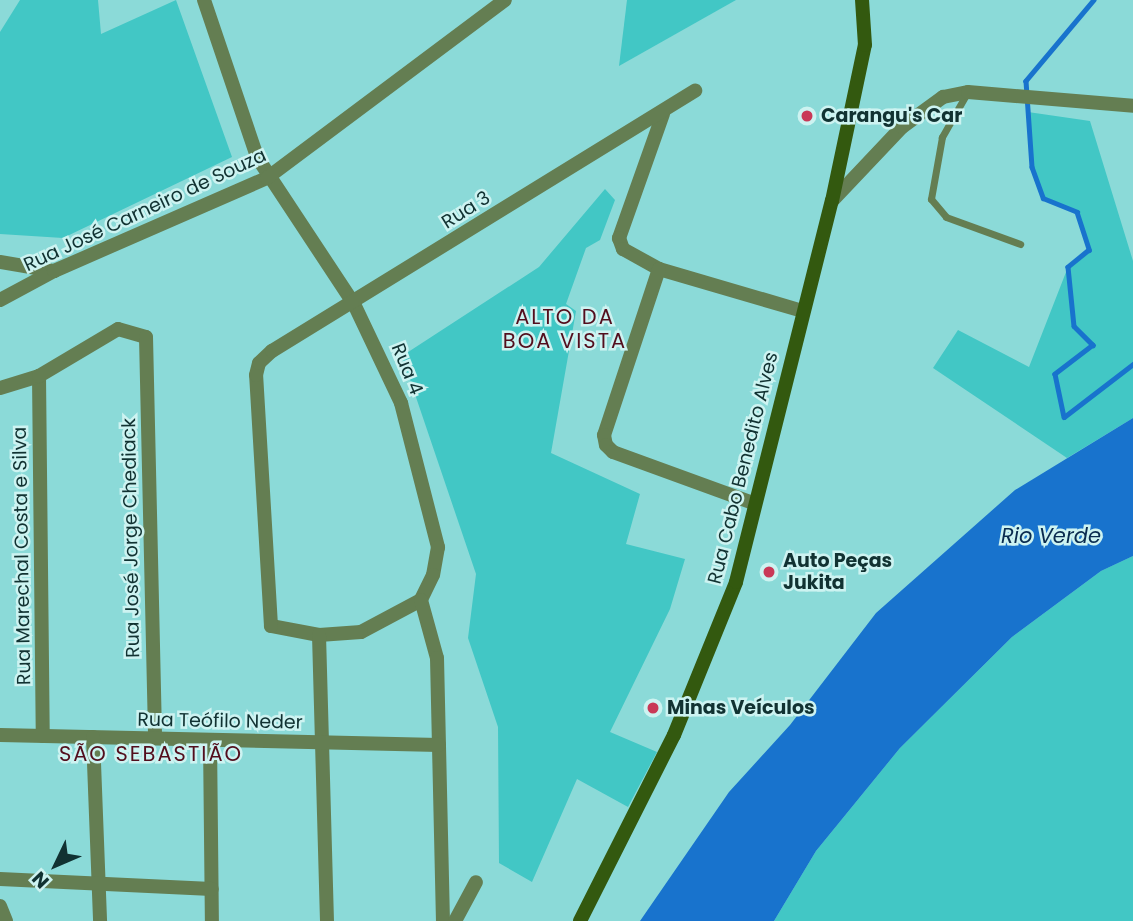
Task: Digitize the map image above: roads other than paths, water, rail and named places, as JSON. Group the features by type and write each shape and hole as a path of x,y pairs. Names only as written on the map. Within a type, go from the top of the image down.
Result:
{"main road":[{"name":"Rua Cabo Benedito Alves","path":"580,921 633,822 704,667 736,582 753,503 832,201 864,45 862,0"}],"street":[{"name":"Rua 4","path":"204,0 239,114 267,178 354,303 401,403 438,547 433,575 421,600"},
{"name":"Rua José Carneiro de Souza","path":"0,300 54,271 267,178 505,0"},
{"name":"Rua 3","path":"319,635 271,626 256,375 260,363 272,351 663,114 695,91"},
{"path":"832,201 925,106 968,92 1133,106"},
{"path":"663,114 619,237 633,258 659,269 803,311"},
{"path":"0,262 54,271"},
{"path":"659,269 604,435 606,445 613,452 753,503"},
{"name":"Rua José Jorge Chediack","path":"39,376 118,329 146,337 155,738"},
{"path":"0,388 39,376"},
{"name":"Rua Marechal Costa e Silva","path":"39,376 43,736"},
{"path":"327,921 319,635 361,632 421,600 437,658 443,921"},
{"name":"Rua Teófilo Neder","path":"0,735 439,745"},
{"path":"93,737 100,921"},
{"path":"210,740 212,921"},
{"path":"0,880 212,889"},
{"path":"455,921 476,882"},
{"path":"0,906 6,921"}],"lane":[{"path":"968,92 942,137 931,199 946,217 1020,244"}],"water":[{"name":"Rio Verde","path":"1133,418 1133,556 1101,571 1012,637 900,748 816,851 774,921 640,921 729,792 790,725 876,613 1015,490"}],"waterway":[{"path":"1094,0 1026,81 1032,167 1043,198 1077,212 1089,250 1068,267 1074,326 1093,345 1055,374 1064,417 1133,364"}],"place":[{"name":"Carangu's Car","path":"807,116"},
{"name":"Auto Peças Jukita","path":"769,572"},
{"name":"Minas Veículos","path":"653,708"}],"district":[{"name":"ALTO DA BOA VISTA","path":"565,329"},
{"name":"SÃO SEBASTIÃO","path":"151,754"}]}
